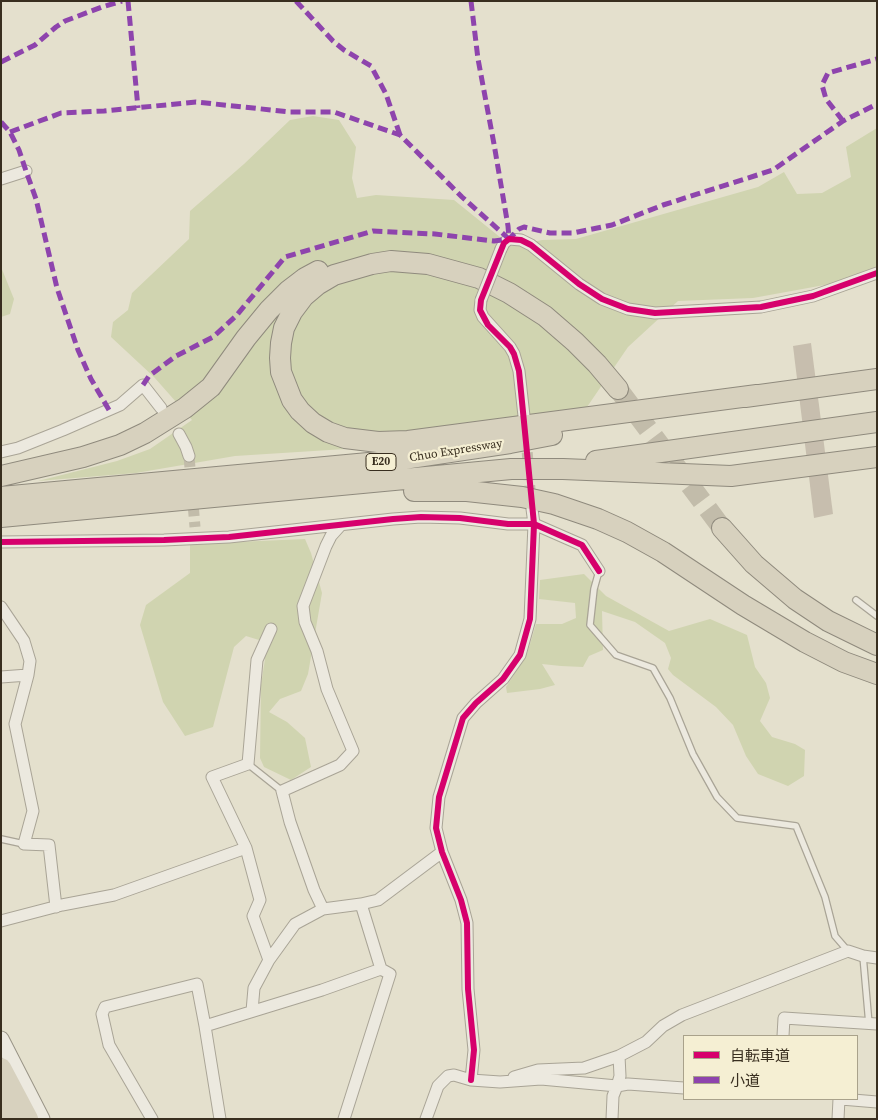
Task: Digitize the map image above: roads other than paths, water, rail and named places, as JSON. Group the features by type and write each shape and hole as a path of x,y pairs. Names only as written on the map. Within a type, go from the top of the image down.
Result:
{"highway":[{"path":"1,476 83,457 120,445 145,433 185,408 211,387 246,338 269,310 288,291 305,278 331,265 358,256 375,253 411,252 428,254 467,263 506,279 563,318 608,362 624,390 545,316 509,293 479,278 428,264 390,261 334,275 317,285 304,296 292,312 284,328 280,343 280,358 282,372 292,400 300,411 313,423 328,432 362,441 408,442 757,395"},
{"name":"Chuo Expressway","path":"1,498 390,461 510,443 757,395 877,379"},
{"path":"541,469 877,422"},
{"name":"Chuo Expressway","path":"1,517 511,469 731,476 877,457"},
{"path":"123,506 414,491 492,493 537,500 584,514 627,532 678,561 782,630 829,654 877,674"},
{"path":"877,632 834,612 797,587 728,527 754,564 795,599 828,621 877,645"},
{"path":"1,1068 28,1119"},
{"path":"1,1099 11,1119"}],"street":[{"path":"1,179 26,171"},
{"path":"524,416 519,371 514,354 483,317 480,310 480,300 501,249 509,239 521,240 531,244 579,284 602,299 628,309 655,313 761,307 812,296 877,273"},
{"path":"1,452 18,448 120,405 143,384 162,408"},
{"path":"179,434 189,456"},
{"path":"472,1080 474,1050 468,989 466,923 462,900 442,852 436,828 439,796 463,718 476,703 503,679 520,654 530,619 534,524 532,509"},
{"path":"1,542 195,539 422,517 460,518 508,524 534,524 582,545 599,571"},
{"path":"323,909 314,890 290,822 282,791 340,765 353,751 327,689 317,650 305,622 303,606 326,546 331,536 340,526"},
{"path":"195,527 195,539"},
{"path":"1,607 24,642 30,662 15,724 33,811 24,844 49,844 56,907"},
{"path":"269,960 253,916 260,900 246,848 212,777 248,764 257,660 272,629"},
{"path":"1,676 28,675"},
{"path":"1,921 114,895 246,848"},
{"path":"252,1011 254,988 269,960 295,924 323,909 378,900 442,852"},
{"path":"361,904 381,970"},
{"path":"500,1082 538,1070 554,1068 576,1069 591,1066 619,1056 646,1042 664,1026 682,1015 848,951 877,958"},
{"path":"205,1026 381,970 390,974 344,1119"},
{"path":"152,1119 109,1045 102,1014 105,1007 197,984 220,1119"},
{"path":"783,1035 784,1018 873,1024"},
{"path":"1,1039 42,1119"},
{"path":"612,1119 614,1096 620,1076 619,1056"},
{"path":"426,1119 432,1098 442,1080 454,1075 472,1080 500,1082 541,1079 617,1086 628,1084 683,1088"},
{"path":"838,1119 840,1100"},
{"path":"852,1100 877,1102"}],"lane":[{"path":"599,571 594,589 590,625 616,655 653,668 670,698 693,754 717,797 737,818 796,826 825,897 835,936 848,951"},
{"path":"856,600 877,616"},
{"path":"248,764 282,791"},
{"path":"1,839 24,844"},
{"path":"863,956 873,1024"}],"tunnel":[{"path":"618,389 722,528"},
{"path":"526,436 531,503"},
{"path":"189,456 195,527"}]}
